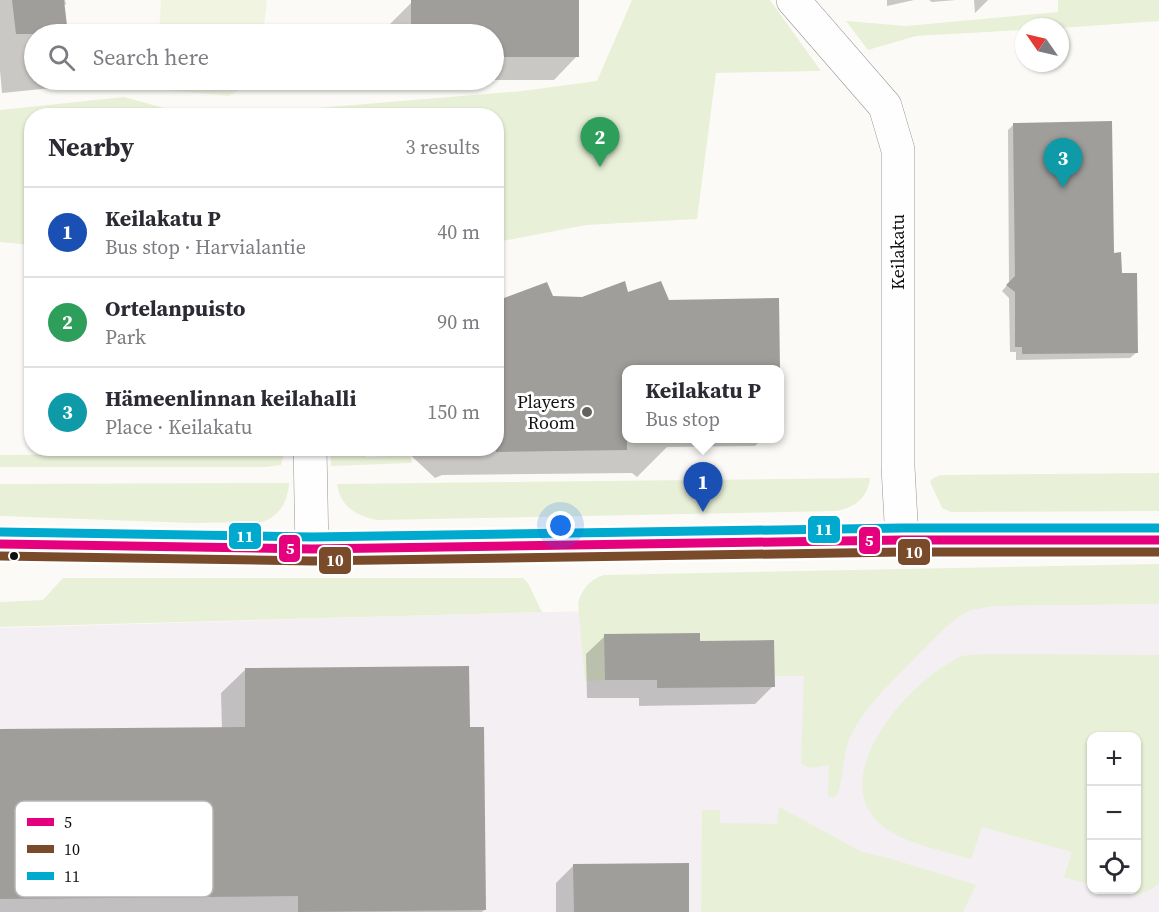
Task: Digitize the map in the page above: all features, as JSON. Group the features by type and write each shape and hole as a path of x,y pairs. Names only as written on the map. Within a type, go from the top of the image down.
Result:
{"main road":[{"path":"0,544 312,549 902,540 1159,540"}],"street":[{"name":"Keilakatu","path":"793,0 885,106 898,150 898,467 902,540"},
{"path":"310,456 312,549"}],"shaded area":[{"path":"1159,604 1159,912 811,912 702,894 701,912 0,912 0,628 542,612"}],"green space":[{"path":"161,0 267,0 264,24 160,24"},
{"path":"632,0 770,0 821,71 716,73 697,219 586,225 504,241 504,108 317,108 522,91 597,81"},
{"path":"1058,0 1159,0 1159,21 1069,27 1069,18 1015,18 1015,30 916,36 868,50 846,21 906,26 1058,12"},
{"path":"166,90 239,90 229,96"},
{"path":"124,97 164,108 24,108 24,244 0,242 0,110"},
{"path":"0,455 283,456 281,465 266,467 0,467"},
{"path":"330,456 410,456 412,463 331,466"},
{"path":"1159,473 1159,511 951,512 942,508 930,482 941,475"},
{"path":"870,478 867,491 855,504 836,511 377,520 362,516 350,509 345,504 337,484"},
{"path":"289,483 282,507 274,516 262,522 192,523 0,516 0,484"},
{"path":"1159,564 1159,604 993,606 971,610 958,617 894,679 862,716 847,744 840,787 834,798 828,796 829,765 810,768 801,764 804,676 775,676 774,640 700,641 700,633 604,635 605,680 585,681 578,603 587,585 604,575"},
{"path":"63,578 523,578 528,583 542,612 0,627 0,602 43,600"},
{"path":"968,655 1159,655 1159,883 1141,894 1141,732 1087,732 1087,884 1064,877 1072,852 982,827 971,859 894,834 875,819 864,800 863,778 868,756 879,733 894,712 929,677 954,660"},
{"path":"779,807 862,852 976,885 963,912 701,912 702,810 720,810 720,823 777,824"}],"building":[{"path":"12,0 64,0 67,24 24,24 24,34 16,34"},
{"path":"411,0 579,0 579,57 504,57 504,24 411,24"},
{"path":"1112,121 1114,253 1121,252 1122,273 1137,273 1138,353 1022,354 1022,347 1015,347 1015,292 1006,285 1015,276 1013,123"},
{"path":"625,281 628,292 661,281 669,300 779,298 780,365 622,365 622,443 627,443 627,450 504,452 504,298 547,282 553,296 582,297"},
{"path":"700,633 700,641 774,640 775,687 657,688 657,680 605,680 604,634"},
{"path":"469,666 470,727 484,727 486,910 298,912 298,896 213,897 213,801 15,801 15,897 199,897 0,899 0,729 245,727 245,668"},
{"path":"689,863 689,912 574,912 573,864"}],"transit line":[{"name":"11","path":"0,532 312,537 902,528 1159,528"},
{"name":"5","path":"0,544 312,549 902,540 1159,540"},
{"name":"10","path":"0,556 312,561 902,552 1159,552"}],"place":[{"name":"Ortelanpuisto","path":"600,167"},
{"name":"Hämeenlinnan keilahalli","path":"1063,188"},
{"name":"Players Room","path":"587,412"},
{"name":"Keilakatu P","path":"703,512"}]}
